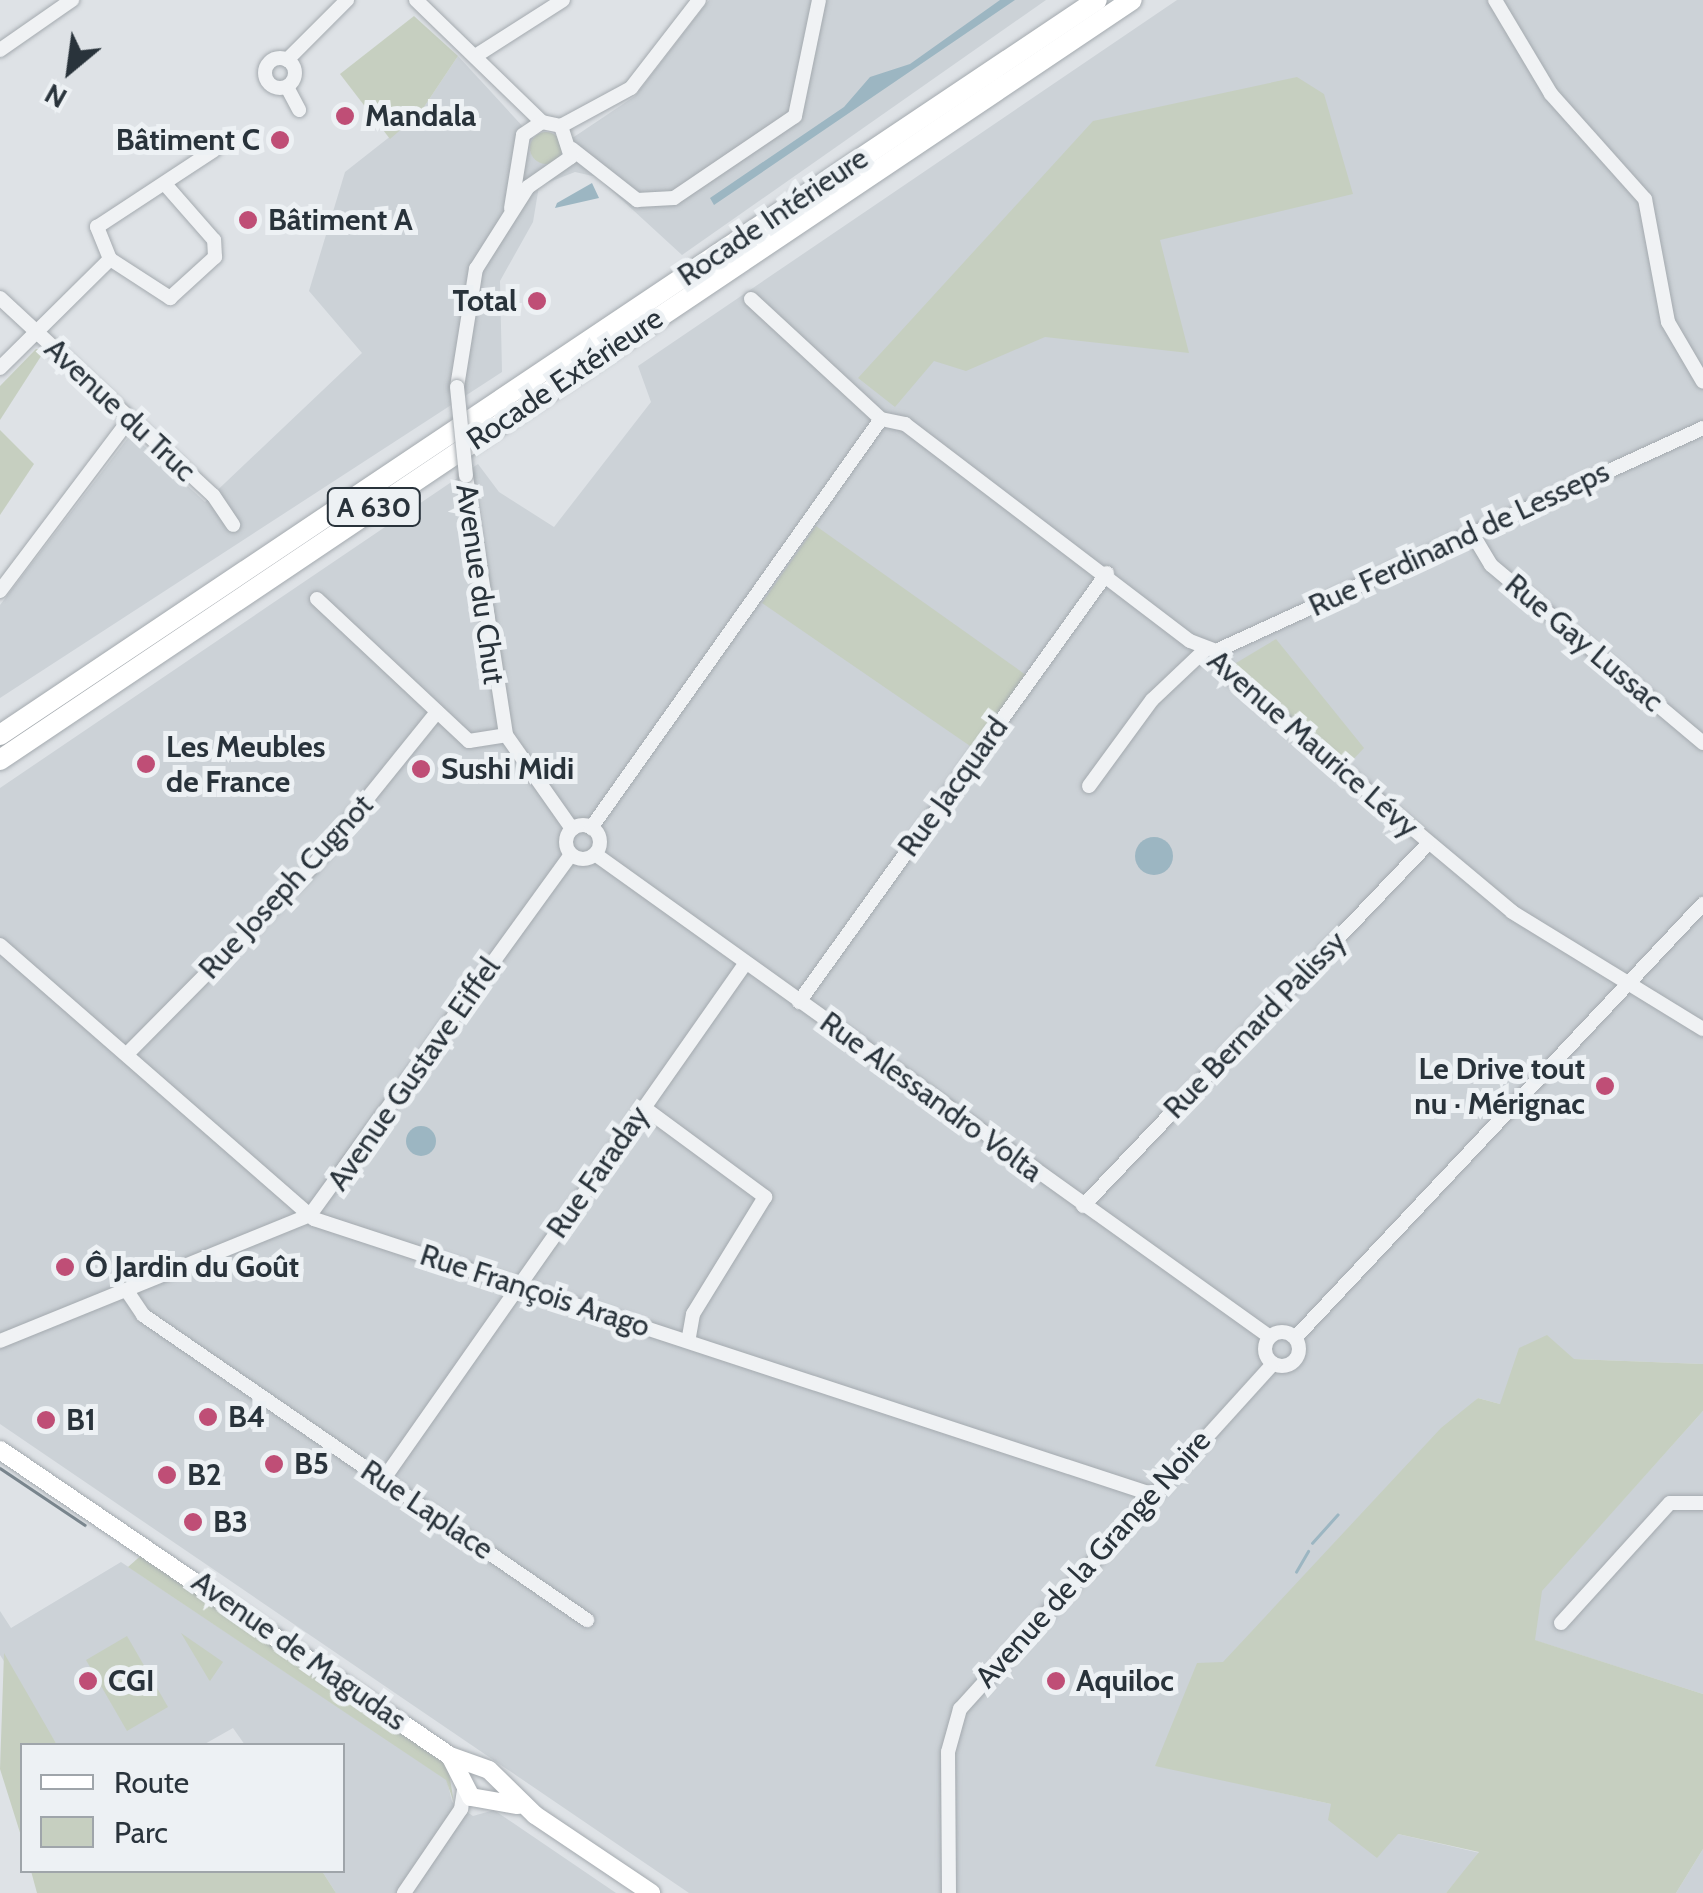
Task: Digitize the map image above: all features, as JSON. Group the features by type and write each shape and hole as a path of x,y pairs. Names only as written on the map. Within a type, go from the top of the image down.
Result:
{"highway":[{"name":"Rocade Intérieure","path":"0,736 1098,0"},
{"name":"Rocade Extérieure","path":"0,760 1132,0"}],"main road":[{"name":"Avenue de Magudas","path":"0,1435 148,1547"},
{"name":"Avenue de Magudas","path":"0,1450 148,1547 450,1756 474,1787 536,1815"},
{"name":"Avenue de Magudas","path":"474,1787 494,1778 536,1815 651,1893"}],"street":[{"path":"0,50 72,0"},
{"path":"299,110 286,87 265,73 272,60 287,60 346,0"},
{"path":"477,55 563,0"},
{"path":"566,164 572,147 610,103 655,64 699,0"},
{"path":"561,126 572,147 628,194 656,204 779,128 806,91 819,0"},
{"path":"1495,0 1551,94 1645,199 1668,322 1703,382"},
{"path":"423,2 542,122 561,126 610,103"},
{"path":"286,87 296,76 287,60"},
{"path":"506,89 524,135 522,158 548,174 586,159"},
{"path":"524,135 542,122"},
{"path":"165,184 214,240 214,258 170,298 110,259 97,227 214,150"},
{"name":"Avenue du Chut","path":"522,158 511,208 470,284 457,387 466,476 506,735 572,829"},
{"name":"Avenue du Chut","path":"511,208 548,174"},
{"path":"0,368 110,259"},
{"name":"Avenue du Truc","path":"0,298 233,525"},
{"name":"Avenue Maurice Lévy","path":"751,299 881,418 905,424 1211,650 1228,674 1427,845 1626,984 1703,1029"},
{"path":"591,828 572,829 571,855 595,854 591,828 881,418"},
{"path":"0,591 129,420"},
{"name":"Rue Ferdinand de Lesseps","path":"1088,786 1152,700 1211,650 1703,428"},
{"name":"Rue Gay Lussac","path":"1473,534 1491,565 1703,743"},
{"name":"Rue Jacquard","path":"799,1002 1107,572"},
{"path":"317,599 469,741 506,735"},
{"name":"Rue Joseph Cugnot","path":"127,1054 312,867 437,712"},
{"name":"Rue Bernard Palissy","path":"1083,1206 1427,845"},
{"name":"Rue Alessandro Volta","path":"595,854 1270,1337"},
{"name":"Avenue Gustave Eiffel","path":"0,1341 310,1215 571,855"},
{"path":"1273,1364 1270,1337 1295,1338 1703,904"},
{"name":"Rue François Arago","path":"0,944 310,1215 1151,1494"},
{"name":"Rue Faraday","path":"383,1480 745,964"},
{"path":"643,1107 765,1197 692,1314 688,1341"},
{"name":"Rue Laplace","path":"128,1291 143,1315 586,1620"},
{"name":"Avenue de la Grange Noire","path":"948,1893 948,1752 960,1708 1273,1364 1298,1358 1295,1338"},
{"path":"1561,1623 1670,1503 1703,1503"},
{"path":"404,1893 474,1787"}],"shaded area":[{"path":"709,0 1046,0 682,255 597,177 575,172 539,186 533,222 500,281 502,372 0,698 0,605 131,434 205,502 362,353 309,291 345,172 420,113 458,56 538,143 556,149 635,96"},
{"path":"1177,0 1703,0 1703,1364 1574,1359 1500,1404 1478,1398 1223,1663 1156,1765 1331,1804 1398,1834 1480,1853 1446,1893 689,1893 0,1424 0,788 478,464 499,492 554,527 651,402 638,366"},
{"path":"1703,1411 1703,1694 1534,1640 1541,1591"},
{"path":"121,1562 447,1780 452,1802 473,1816 494,1810 616,1893 336,1893 323,1873 345,1873 345,1743 244,1743 233,1728 207,1743 56,1743 0,1655 0,1611 11,1628"},
{"path":"1703,1849 1703,1893 1676,1893"}],"green space":[{"path":"414,16 458,56 420,113 390,139 340,74"},
{"path":"1297,77 1324,94 1353,194 1160,240 1189,353 1045,337 966,371 934,361 895,407 858,378 1093,121"},
{"path":"546,132 557,137 562,148 557,159 546,164 535,159 530,148 535,137"},
{"path":"36,349 45,350 0,420 0,386"},
{"path":"0,430 34,464 0,515"},
{"path":"816,526 1026,675 973,748 762,603"},
{"path":"1276,639 1364,748 1348,765 1231,666"},
{"path":"1547,1335 1574,1359 1703,1364 1703,1411 1542,1591 1535,1640 1703,1694 1703,1849 1676,1893 1446,1893 1479,1852 1398,1834 1377,1858 1328,1820 1331,1804 1155,1766 1197,1663 1223,1662 1441,1428 1478,1398 1500,1404 1519,1348"},
{"path":"145,1552 448,1766 454,1803 446,1780 128,1567"},
{"path":"181,1633 223,1662 210,1681 209,1680"},
{"path":"127,1636 168,1707 127,1731 86,1660"},
{"path":"4,1653 56,1743 20,1743 20,1833 0,1769"},
{"path":"32,1873 323,1873 336,1893 37,1893"}],"water":[{"path":"1000,0 1015,0 714,205 710,198 844,107 870,77 910,64"},
{"path":"592,183 599,198 555,208 557,203"},
{"path":"1154,837 1167,843 1173,856 1167,869 1154,875 1141,869 1135,856 1141,843"},
{"path":"421,1126 431,1131 436,1141 431,1151 421,1156 411,1151 406,1141 411,1131"}],"waterway":[{"path":"1312,1543 1337,1515"},
{"path":"1296,1572 1308,1551"}],"tram line":[{"path":"0,1468 85,1525"}],"place":[{"name":"Mandala","path":"345,116"},
{"name":"Bâtiment C","path":"280,140"},
{"name":"Bâtiment A","path":"248,220"},
{"name":"Total","path":"537,301"},
{"name":"Les Meubles de France","path":"146,764"},
{"name":"Sushi Midi","path":"421,769"},
{"name":"Le Drive tout nu · Mérignac","path":"1605,1086"},
{"name":"Ô Jardin du Goût","path":"65,1267"},
{"name":"B4","path":"208,1417"},
{"name":"B1","path":"46,1420"},
{"name":"B5","path":"274,1464"},
{"name":"B2","path":"167,1475"},
{"name":"B3","path":"193,1522"},
{"name":"CGI","path":"88,1681"},
{"name":"Aquiloc","path":"1056,1681"}]}
